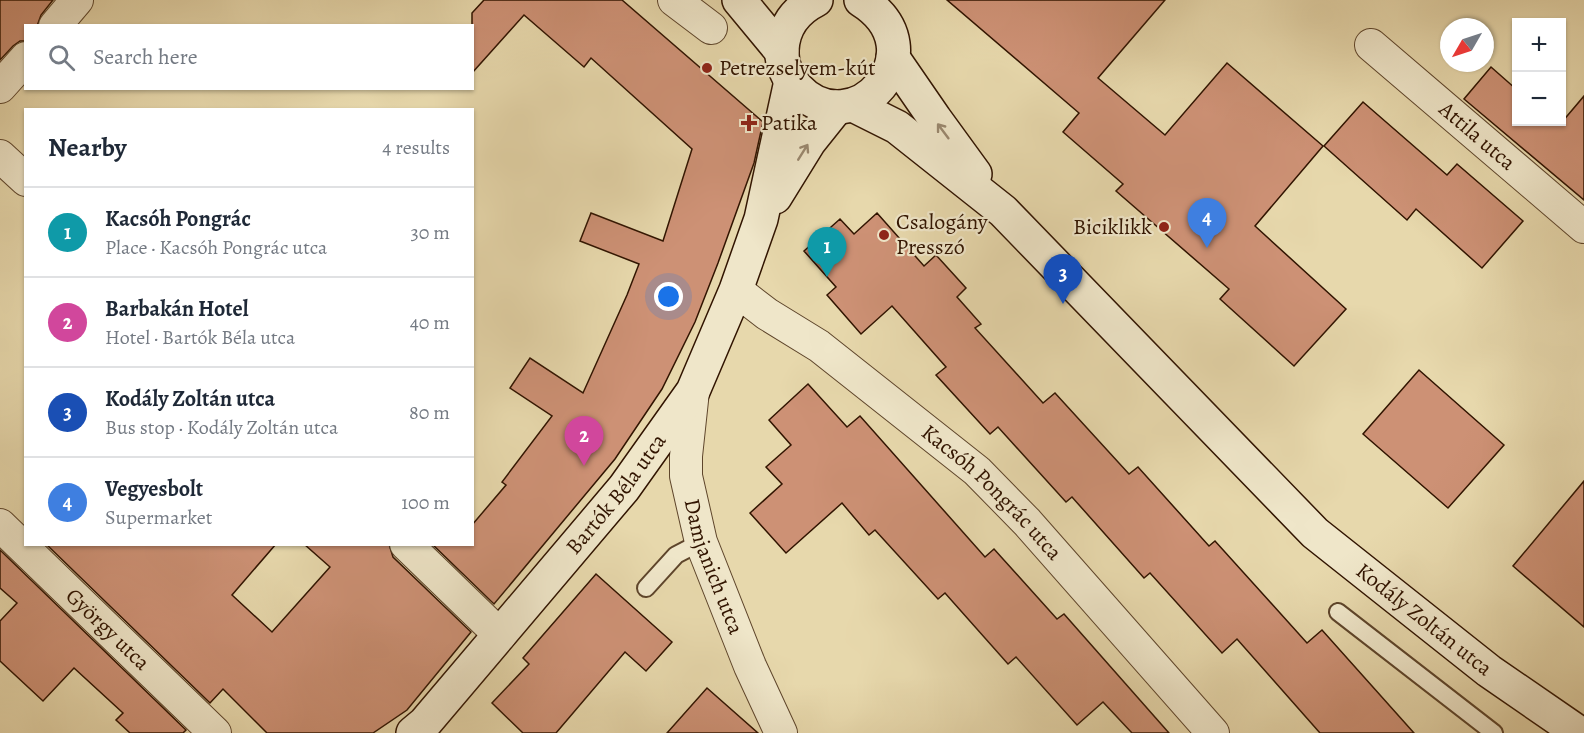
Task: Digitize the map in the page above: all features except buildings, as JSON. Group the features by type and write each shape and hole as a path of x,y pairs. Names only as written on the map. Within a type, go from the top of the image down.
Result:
{"street":[{"path":"56,24 77,0"},
{"path":"675,0 711,28"},
{"name":"Kodály Zoltán utca","path":"739,0 804,95 819,104 845,106 897,127 1003,211"},
{"name":"Bartók Béla utca","path":"414,733 425,723 624,488 693,391 736,290 761,219 786,67 784,35 792,19 804,6 816,0"},
{"name":"Kodály Zoltán utca","path":"861,0 885,21 892,47 934,119 1003,211 1315,533 1489,672 1579,733"},
{"name":"Bartók Béla utca","path":"761,219 809,142 845,106 867,98 880,88 889,74 894,0"},
{"name":"Attila utca","path":"1371,45 1584,227"},
{"path":"0,87 24,60"},
{"path":"0,156 24,178"},
{"name":"Kacsóh Pongrác utca","path":"736,290 767,314 819,346 976,471 1027,522 1213,733"},
{"name":"Damjanich utca","path":"693,391 686,456 687,476 701,542 750,666 782,733"},
{"name":"György utca","path":"0,525 216,733"},
{"path":"408,546 500,635"}],"lane":[{"path":"646,588 676,555 701,542"},
{"path":"1338,612 1494,733"}],"place":[{"name":"Petrezselyem-kút","path":"707,68"},
{"name":"Patika","path":"749,123"},
{"name":"Biciklikk","path":"1164,227"},
{"name":"Csalogány Presszó","path":"884,235"},
{"name":"Vegyesbolt","path":"1207,248"},
{"name":"Kacsóh Pongrác","path":"827,277"},
{"name":"Kodály Zoltán utca","path":"1063,304"},
{"name":"Barbakán Hotel","path":"584,466"}]}
